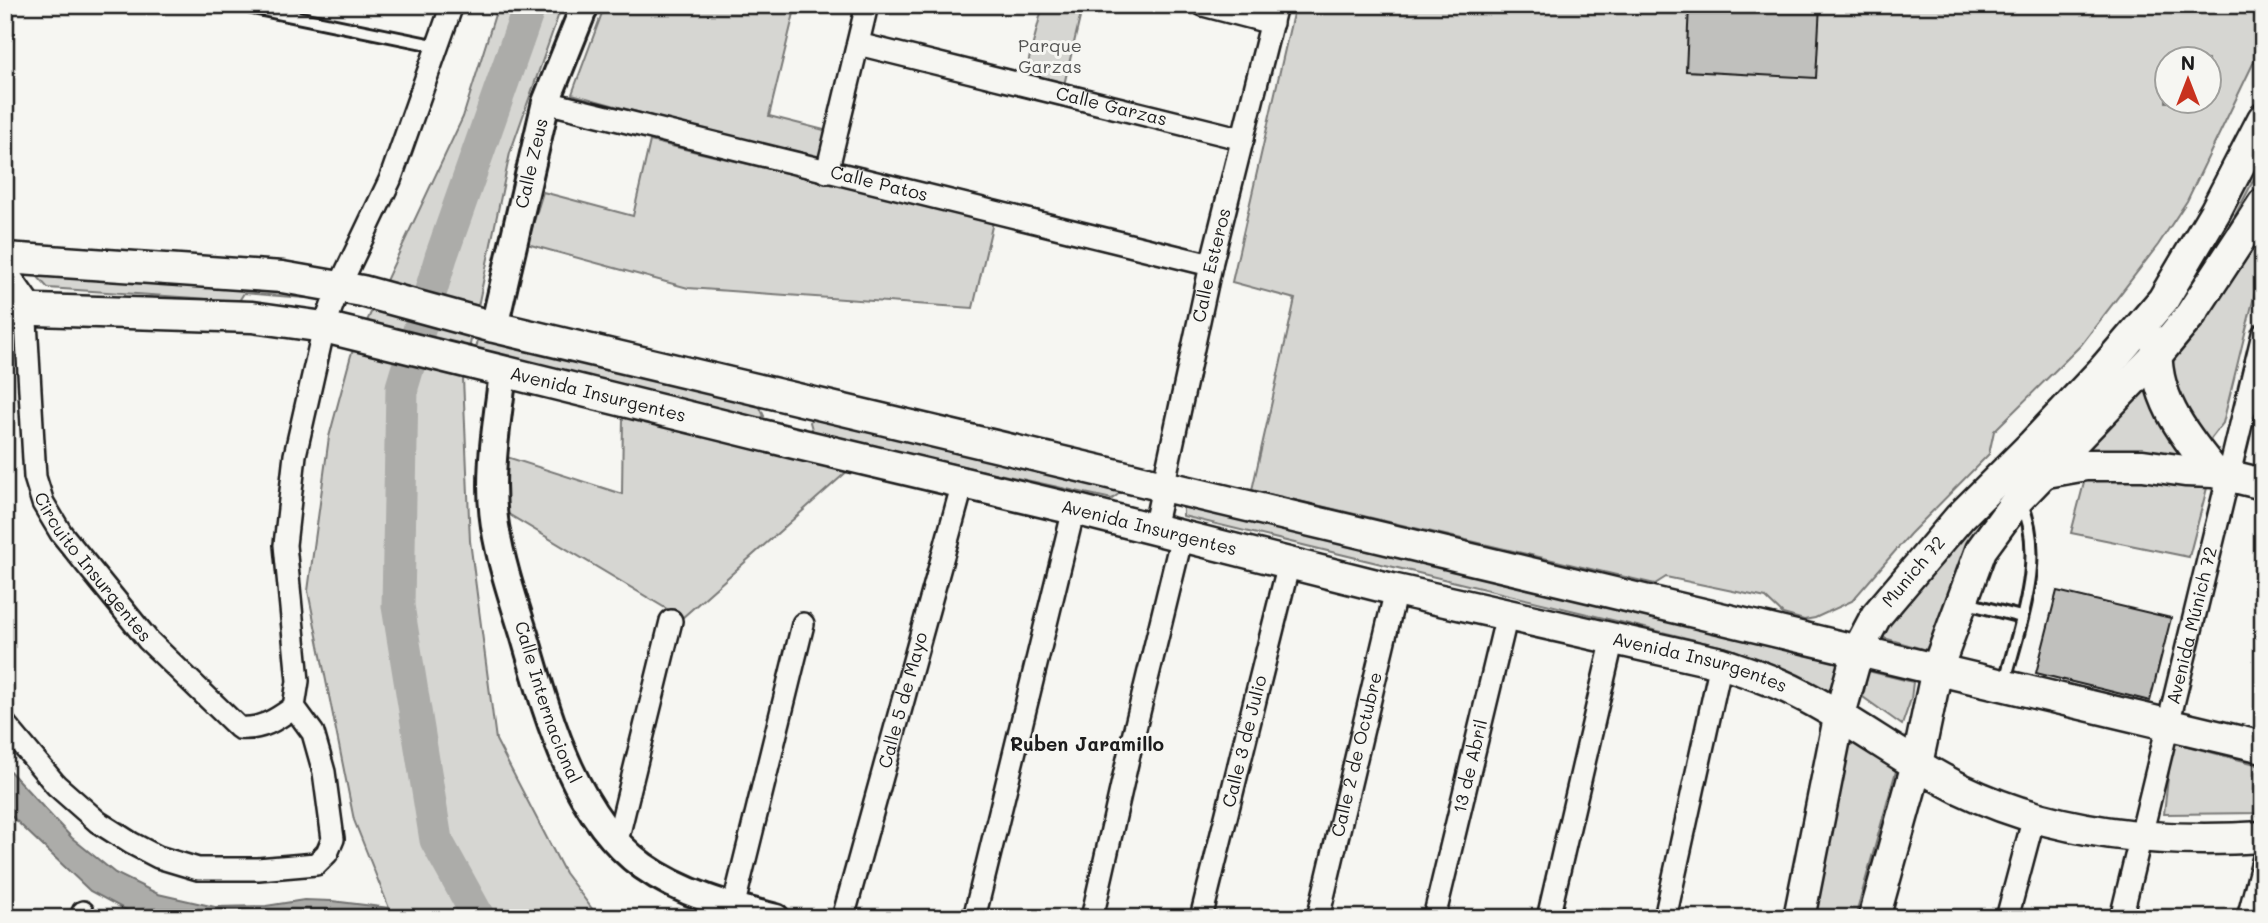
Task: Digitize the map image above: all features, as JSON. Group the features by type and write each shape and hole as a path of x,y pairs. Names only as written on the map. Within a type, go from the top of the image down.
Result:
{"main road":[{"name":"Munich 72","path":"1798,918 1839,718 1858,650 1877,616 1944,536 2103,370 2163,300 2215,212 2263,119"},
{"path":"1874,918 1917,764 1937,669 1981,550 2019,498 2156,356 2191,314 2262,208"},
{"path":"5,258 282,277 351,289 494,327 2263,747"},
{"name":"Munich 72","path":"2163,300 2156,356 2158,381 2169,408 2195,449 2220,473"},
{"name":"Avenida Insurgentes","path":"19,309 252,317 337,330 790,443 1154,528 1396,590 1721,663 1785,687 1962,790 2034,817 2069,826 2141,837 2263,837"},
{"path":"790,443 800,399"},
{"path":"2042,473 2086,465 2116,464 2220,473 2263,484"}],"street":[{"path":"5,724 56,785 98,822 158,857 198,869 258,869 316,864 327,853 332,839 324,772 313,733 294,707 298,681 285,545 295,456 452,5"},
{"name":"Calle Zeus","path":"494,327 546,102 585,5"},
{"path":"827,172 867,5"},
{"path":"1203,5 1274,14"},
{"name":"Calle Esteros","path":"1154,528 1211,265 1274,14"},
{"name":"Calle Garzas","path":"858,44 1242,139"},
{"name":"Calle Patos","path":"546,102 1211,265"},
{"path":"5,270 19,309"},
{"name":"Circuito Insurgentes","path":"19,309 26,321 35,477 43,503 61,533 148,640 239,728 255,729 294,707"},
{"name":"Avenida Múnich 72","path":"2122,918 2168,724 2220,473 2263,334"},
{"name":"Calle Internacional","path":"491,370 495,526 554,730 589,804 617,841 643,866 671,882 733,908 776,918"},
{"name":"Calle 5 de Mayo","path":"843,918 962,483"},
{"path":"974,918 1074,509"},
{"path":"1092,918 1182,536"},
{"name":"Calle 3 de Julio","path":"1201,918 1289,564"},
{"name":"Calle 2 de Octubre","path":"1318,918 1396,590"},
{"name":"13 de Abril","path":"1434,918 1507,615"},
{"path":"617,841 671,621"},
{"path":"733,908 803,624"},
{"path":"1548,918 1613,638"},
{"path":"1665,918 1721,663"},
{"path":"2007,918 2034,817"},
{"path":"2249,918 2263,861"}],"lane":[{"path":"238,5 438,46"},
{"path":"2004,685 2021,617 2032,552 2028,517 2019,498"},
{"path":"1960,601 2021,617"}],"green space":[{"path":"498,5 562,5 510,153 463,378 470,541 496,740 565,873 599,918 393,918 354,820 308,591 329,437 351,355 463,117"},
{"path":"605,5 796,5 769,116 828,131 822,163 572,94"},
{"name":"Parque Garzas","path":"1043,5 1083,5 1064,85 1025,75"},
{"path":"1295,5 2263,5 2263,43 2187,201 2158,245 2081,345 1994,431 1989,454 1910,534 1852,601 1815,618 1804,620 1783,614 1766,598 1666,577 1655,584 1252,490 1295,299 1232,282"},
{"path":"2263,131 2263,162 2235,216 2174,312 2168,301"},
{"path":"650,141 993,222 973,308 688,288 527,244 543,192 633,216"},
{"path":"2257,233 2263,238 2263,260 2223,423 2210,440 2185,416 2168,361"},
{"path":"25,263 315,288 316,299 244,293 239,301 48,288"},
{"path":"478,339 758,403 764,416 753,422 475,355"},
{"path":"2140,341 2145,349 1982,523 1926,650 1877,636 1947,544"},
{"path":"2144,378 2189,458 2079,451"},
{"path":"815,410 1124,490 1112,499 813,433 810,422"},
{"path":"623,417 851,468 682,618 500,509 507,457 622,494"},
{"path":"2086,475 2181,482 2207,488 2189,557 2071,533"},
{"path":"1183,506 1841,657 1831,692 1732,649 1183,516"},
{"path":"1868,671 1913,682 1911,699 1902,725 1863,697"},
{"path":"1844,729 1899,760 1855,918 1805,918"},
{"path":"2172,742 2263,766 2263,813 2164,814"}],"shaded area":[{"path":"5,766 72,838 115,873 158,894 215,907 266,906 304,900 332,901 389,908 393,918 141,918 90,891 5,810"}],"building":[{"path":"1689,5 1820,5 1816,78 1686,71"},
{"path":"2057,591 2171,618 2150,701 2036,673"}],"waterway":[{"path":"479,918 436,840 398,606 402,387 441,257 530,5"},
{"path":"387,915 406,918"}],"district":[{"name":"Ruben Jaramillo","path":"1087,744"}]}
